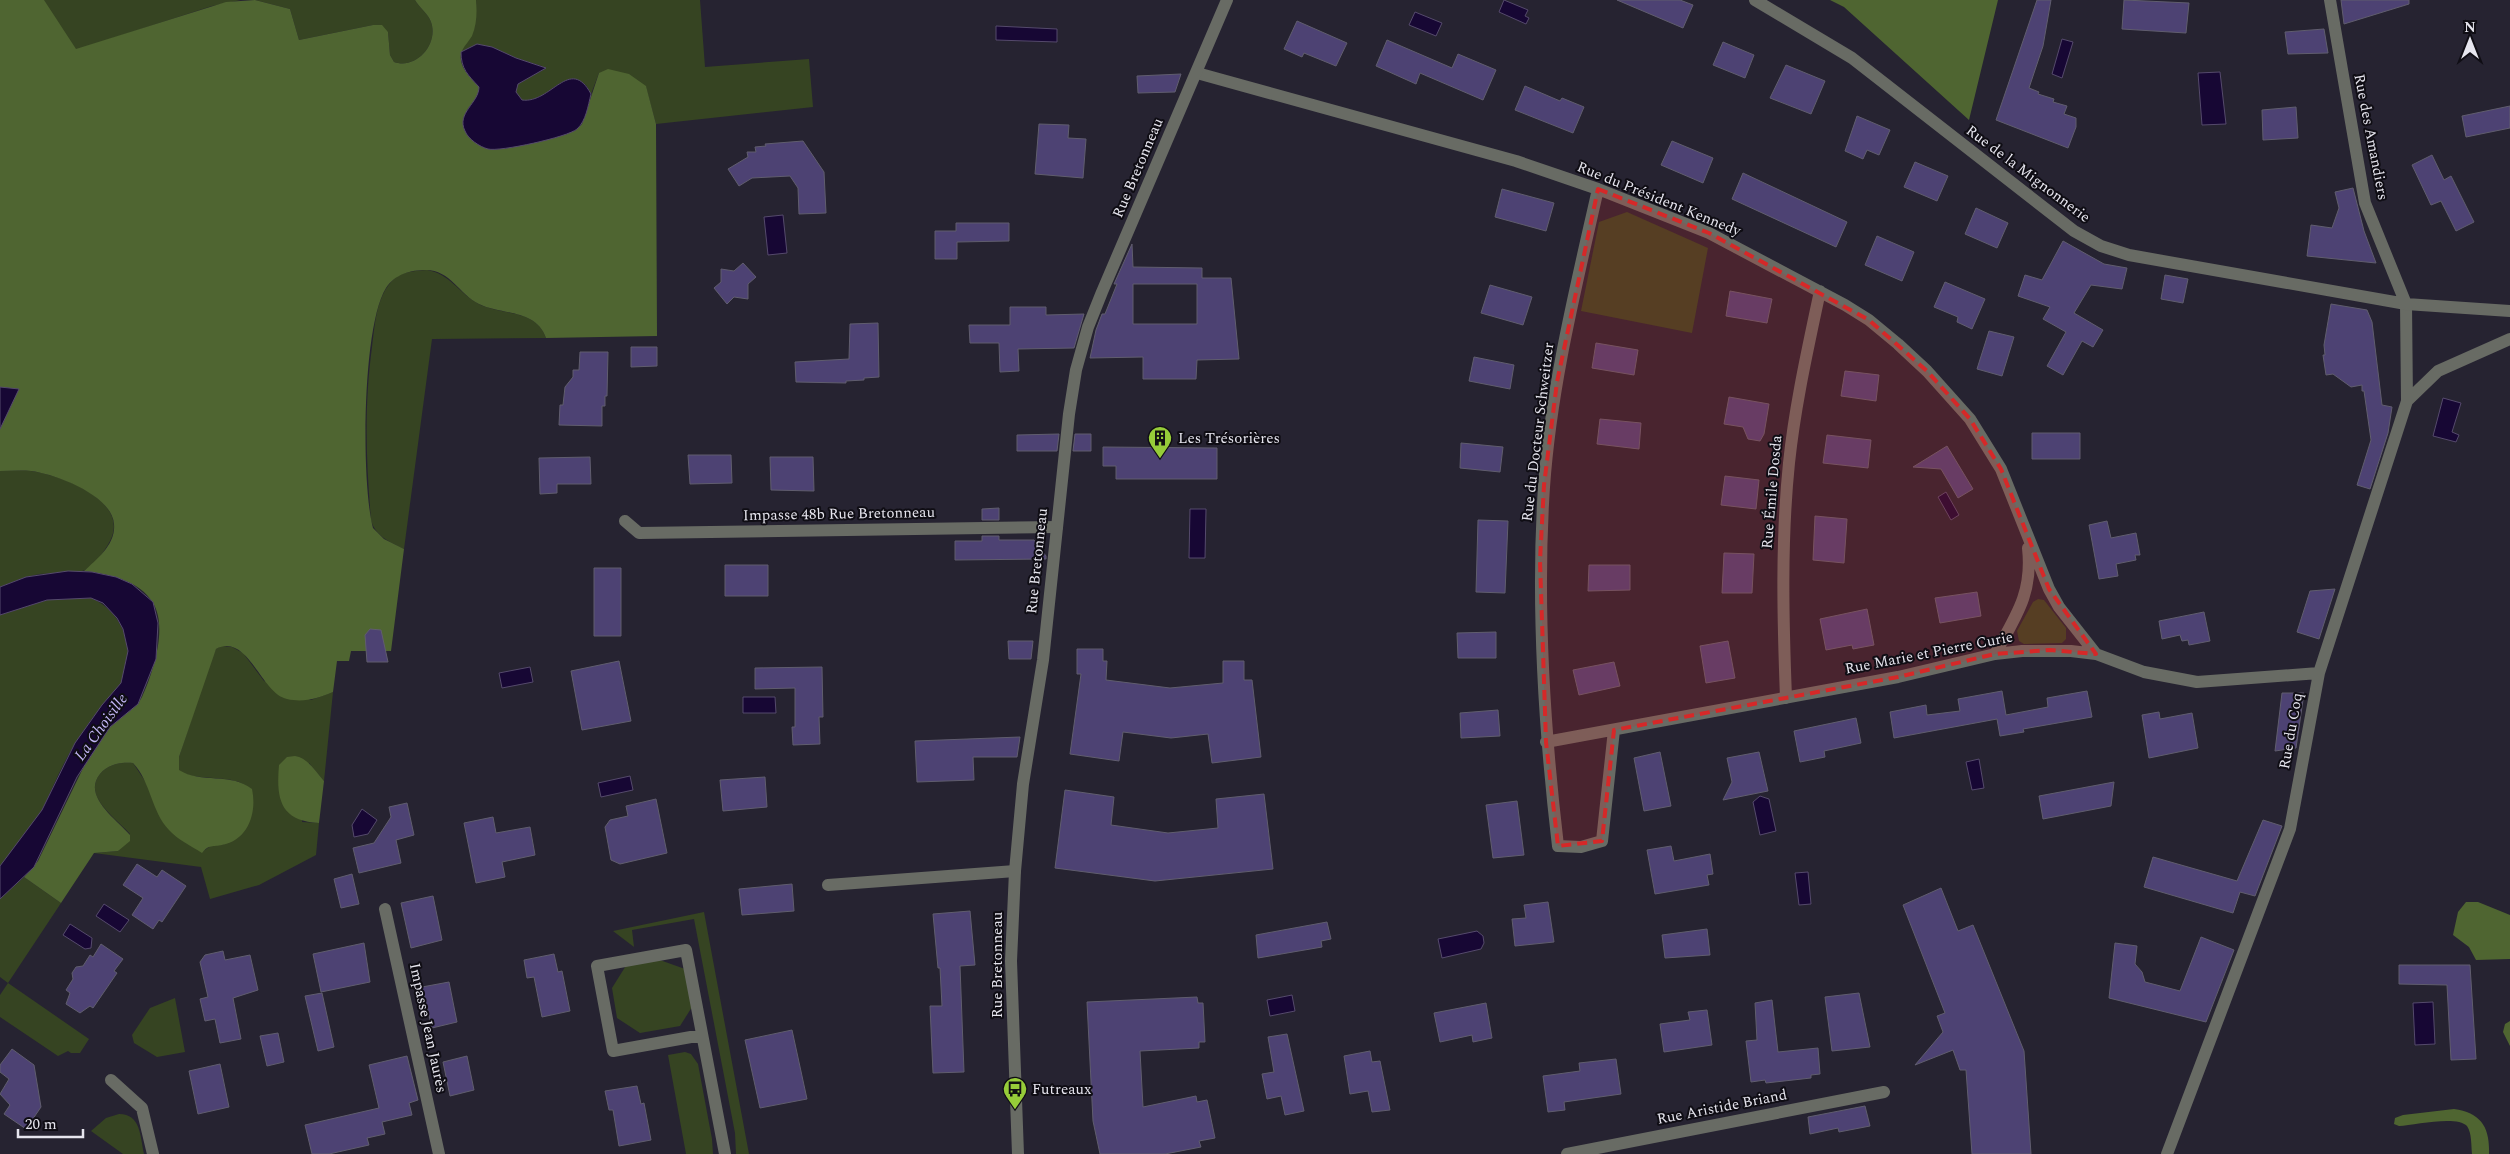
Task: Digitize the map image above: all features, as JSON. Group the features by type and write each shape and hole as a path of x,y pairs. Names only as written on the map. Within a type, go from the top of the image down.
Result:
{"street":[{"name":"Rue Bretonneau","path":"1018,1154 1011,961 1015,871 1023,784 1043,660 1069,414 1076,370 1088,327 1227,0"},
{"name":"Rue de la Mignonnerie","path":"1755,0 1852,58 2074,231 2100,246 2129,255 2406,304 2510,310"},
{"name":"Rue des Amandiers","path":"2330,0 2365,202 2406,304"},
{"name":"Rue du Président Kennedy","path":"1197,73 1516,161 1598,189 1709,233 1820,290 1869,320 1891,338 1950,395 1986,443 2001,469 2049,590 2059,607 2096,654"},
{"name":"Rue du Docteur Schweitzer","path":"1598,189 1557,382 1544,485 1540,561 1546,742 1558,846 1582,847 1602,841 1614,730"},
{"name":"Rue Émile Dosda","path":"1786,698 1782,607 1785,509 1798,397 1820,290"},
{"name":"Rue du Coq","path":"2167,1154 2290,829 2318,673 2407,401 2406,304"},
{"path":"2407,401 2438,370 2510,339"},
{"name":"Impasse 48b Rue Bretonneau","path":"625,521 639,534 1058,527"},
{"name":"Rue du Président Kennedy","path":"1995,654 2018,612 2028,587 2030,570 2026,530"},
{"name":"Rue Marie et Pierre Curie","path":"1546,742 1898,677 1995,654 2050,650 2096,654 2144,672 2197,682 2318,673"},
{"path":"828,885 1015,871"},
{"name":"Impasse Jean Jaurès","path":"385,909 439,1154"},
{"path":"702,1035 613,1051 597,966 686,950 725,1154"},
{"path":"111,1080 142,1108 153,1154"},
{"name":"Rue Aristide Briand","path":"1567,1154 1594,1151 1884,1092"}],"highlighted area":[{"path":"1598,189 1709,233 1869,320 1927,371 1970,419 2001,469 2049,589 2096,654 2050,650 1995,654 1898,677 1614,730 1602,841 1558,846 1546,742 1540,561 1544,485 1557,382"}],"green space":[{"path":"0,0 241,0 212,6 76,50"},
{"path":"0,0 44,0 76,49 226,2 255,0 290,9 299,40 373,25 382,25 388,32 390,55 394,62 402,63 417,59 424,53 432,39 433,30 430,19 415,0 476,0 475,27 472,36 463,49 461,60 465,70 479,86 479,94 467,110 576,130 582,124 599,73 608,69 629,74 646,86 656,124 657,336 546,338 541,329 526,317 479,304 442,274 434,271 420,270 409,272 394,279 386,288 378,307 372,335 366,405 367,477 373,528 384,539 404,549 391,651 351,651 349,661 337,661 333,692 316,698 299,700 287,699 278,695 269,687 246,656 237,649 227,646 216,649 179,757 179,770 197,776 235,781 252,789 252,816 245,831 231,842 209,847 202,853 169,830 158,814 144,779 133,763 119,763 111,766 100,774 96,782 95,791 103,807 130,835 130,841 118,851 94,853 61,903 24,877 38,861 87,760 110,727 138,704 142,697 154,663 159,637 159,624 153,603 140,589 113,576 84,571 105,550 112,538 114,524 111,514 104,504 81,488 54,476 31,471 0,471"},
{"path":"255,0 415,0 430,19 433,30 432,39 424,53 417,59 410,62 394,62 390,55 388,32 373,25 299,40 290,9"},
{"path":"476,0 700,0 705,67 809,59 813,107 656,124 646,87 599,73 591,94 586,85 575,79 557,86 536,99 522,100 515,92 518,84 543,70 542,66 516,58 492,47 461,52 473,27 476,14"},
{"path":"1830,0 1998,0 1969,120 1844,7"},
{"path":"1627,212 1708,248 1692,333 1581,311 1599,222"},
{"path":"427,270 442,275 477,303 496,310 526,317 541,328 546,338 432,339 404,549 388,541 380,534 373,526 371,520 367,434 369,369 376,320 383,294 397,276 409,272"},
{"path":"0,471 31,471 59,478 90,492 102,502 111,514 114,527 110,541 96,561 82,571 40,574 0,587"},
{"path":"91,598 112,612 119,622 127,646 126,672 119,687 103,704 70,752 34,824 0,866 0,615 47,600"},
{"path":"2038,599 2044,600 2066,628 2066,639 2062,643 2024,644 2019,641 2017,631 2033,602"},
{"path":"221,646 232,647 243,653 264,681 311,700 333,692 324,781 309,763 302,822 319,823 316,855 259,885 210,899 201,867 94,853 118,851 130,834 103,806 95,790 100,774 107,768 119,763 133,763 147,784 202,852 212,845 223,845 253,797 249,789 242,783 233,780 199,777 179,771 179,757 212,657 216,649"},
{"path":"295,756 308,762 324,781 319,823 296,818 288,813 280,798 278,788 279,765 287,757"},
{"path":"24,877 61,903 8,983 0,977 0,899"},
{"path":"2466,902 2478,902 2510,915 2510,959 2476,960 2469,947 2453,935 2458,912"},
{"path":"704,912 749,1154 736,1154 735,1133 694,919 632,930 634,947 613,931"},
{"path":"657,959 685,969 692,1007 680,1026 640,1033 617,1018 612,988 627,964"},
{"path":"8,983 89,1039 80,1053 68,1051 58,1056 0,1017 0,995"},
{"path":"175,998 185,1052 157,1057 134,1043 132,1035 150,1008"},
{"path":"2510,1021 2510,1046 2503,1032 2505,1024"},
{"path":"685,1052 691,1054 698,1064 713,1154 686,1154 668,1055"},
{"path":"2454,1109 2471,1114 2482,1123 2488,1136 2489,1154 2472,1154 2470,1132 2467,1126 2462,1123 2445,1121 2399,1126 2394,1124 2395,1118 2403,1115"},
{"path":"119,1114 126,1115 136,1122 144,1154 123,1154 91,1131 106,1118"}],"water":[{"path":"1504,0 1528,10 1525,16 1529,18 1526,24 1499,12"},
{"path":"1415,12 1442,23 1436,36 1409,25"},
{"path":"996,26 1057,29 1057,42 996,40"},
{"path":"2062,39 2073,42 2062,78 2052,74"},
{"path":"477,44 492,47 516,58 546,68 518,84 516,92 522,100 542,95 568,80 575,79 583,83 591,94 583,122 580,126 561,136 506,148 488,149 475,142 465,131 463,119 476,98 479,87 468,75 461,58 461,52"},
{"path":"2220,72 2226,124 2202,125 2198,73"},
{"path":"783,215 787,253 768,255 764,217"},
{"path":"0,387 19,389 0,429"},
{"path":"2443,398 2461,403 2452,432 2459,435 2456,442 2433,436"},
{"path":"1946,492 1959,515 1951,520 1938,497"},
{"path":"1190,509 1206,509 1205,558 1189,558"},
{"name":"La Choisille","path":"68,571 92,572 116,577 132,584 153,602 158,623 156,659 138,704 110,727 77,777 34,867 0,899 0,866 42,810 75,743 102,705 121,683 128,651 123,629 117,618 103,603 91,598 47,600 0,615 0,587 26,577"},
{"path":"530,667 533,682 502,688 499,673"},
{"path":"743,697 775,697 776,713 743,713"},
{"path":"1979,759 1984,788 1972,790 1966,762"},
{"path":"630,776 633,790 601,797 598,783"},
{"path":"1760,796 1769,799 1776,831 1760,835 1753,802"},
{"path":"362,809 377,820 368,834 354,837 352,825"},
{"path":"1808,872 1811,904 1799,905 1795,873"},
{"path":"104,904 129,920 120,932 96,916"},
{"path":"70,924 92,938 91,948 85,949 63,935"},
{"path":"1477,931 1483,936 1484,943 1481,949 1442,958 1438,939"},
{"path":"1292,995 1295,1011 1270,1016 1267,1000"},
{"path":"2433,1002 2435,1044 2415,1045 2413,1003"}],"building":[{"path":"1617,0 1680,0 1693,5 1683,28"},
{"path":"2037,0 2051,0 2043,46 2029,88 2039,92 2038,94 2054,99 2053,102 2067,106 2064,114 2076,118 2076,127 2068,148 1996,120"},
{"path":"2124,0 2189,3 2186,33 2122,29"},
{"path":"2341,0 2409,0 2409,4 2344,24"},
{"path":"1297,21 1347,43 1336,66 1304,53 1302,57 1284,49"},
{"path":"2324,29 2328,53 2288,54 2285,32"},
{"path":"1387,40 1452,68 1458,54 1496,70 1483,100 1420,73 1416,84 1376,66"},
{"path":"1723,42 1754,55 1745,78 1713,65"},
{"path":"1786,65 1825,81 1811,114 1770,98"},
{"path":"1181,74 1175,92 1138,93 1137,76"},
{"path":"1525,86 1560,101 1562,98 1584,107 1573,133 1515,110"},
{"path":"2510,106 2510,128 2466,137 2462,116"},
{"path":"2296,107 2298,138 2263,140 2262,110"},
{"path":"1857,116 1890,130 1879,155 1867,150 1863,159 1845,151"},
{"path":"1039,124 1069,125 1068,138 1086,139 1083,178 1035,174"},
{"path":"803,141 824,172 826,213 799,214 798,188 790,176 752,178 739,186 728,169 748,157 747,152 756,152 755,147 766,146 765,144"},
{"path":"1672,141 1713,158 1703,183 1661,165"},
{"path":"2432,155 2444,180 2451,176 2474,222 2456,231 2441,201 2431,205 2412,165"},
{"path":"1915,162 1948,176 1937,201 1904,187"},
{"path":"1743,173 1847,222 1836,247 1732,199"},
{"path":"2353,188 2364,231 2376,263 2307,256 2311,225 2332,228 2339,208 2335,192"},
{"path":"1502,189 1554,203 1546,231 1495,217"},
{"path":"1976,208 2008,223 1997,248 1965,234"},
{"path":"956,223 1009,223 1009,241 957,242 957,259 935,259 935,231 956,231"},
{"path":"1877,236 1914,252 1902,281 1865,265"},
{"path":"2063,241 2104,264 2127,268 2122,289 2091,285 2074,313 2103,330 2093,347 2082,341 2063,375 2047,366 2066,332 2043,319 2050,307 2018,296 2025,275 2042,280"},
{"path":"1132,244 1133,267 1202,268 1202,278 1231,278 1239,359 1197,360 1196,379 1143,379 1143,357 1090,358 1096,330 1102,314 1105,314 1117,284 1114,284","holes":["1133,284 1197,284 1197,324 1133,324"]},
{"path":"743,263 756,277 748,284 748,299 734,297 727,304 714,288 721,282 721,269 734,271"},
{"path":"2165,275 2188,279 2183,303 2161,299"},
{"path":"1945,282 1985,299 1972,329 1957,322 1958,317 1934,307"},
{"path":"1490,285 1532,297 1523,325 1481,313"},
{"path":"1730,291 1772,299 1767,323 1726,316"},
{"path":"2331,304 2367,310 2372,322 2382,405 2392,407 2388,433 2370,489 2357,485 2371,440 2362,385 2351,387 2333,374 2326,375 2323,355 2325,355 2324,345"},
{"path":"1010,307 1046,307 1046,315 1084,314 1074,348 1018,349 1019,371 1000,372 999,343 970,343 969,325 1010,325"},
{"path":"878,323 879,377 846,381 846,383 796,382 795,362 849,359 850,324"},
{"path":"1989,331 2014,337 2002,376 1977,369"},
{"path":"1596,343 1638,350 1634,375 1592,368"},
{"path":"631,347 657,347 657,366 631,367"},
{"path":"580,352 608,352 607,396 605,396 605,406 602,406 602,426 559,425 560,405 563,405 565,387 573,377 573,370 579,370"},
{"path":"1474,357 1514,365 1510,389 1469,381"},
{"path":"1845,371 1879,375 1876,401 1841,396"},
{"path":"1729,397 1769,404 1764,434 1760,441 1748,439 1743,427 1724,424"},
{"path":"1600,419 1641,423 1639,449 1597,444"},
{"path":"2032,433 2080,433 2080,459 2032,459"},
{"path":"1059,434 1057,451 1017,451 1017,435"},
{"path":"1075,434 1091,434 1091,451 1073,451"},
{"path":"1827,435 1871,440 1868,468 1823,463"},
{"path":"1461,443 1503,447 1500,472 1460,468"},
{"path":"1947,446 1973,489 1958,498 1941,469 1913,467"},
{"name":"Les Trésorières","path":"1103,447 1217,448 1217,479 1116,479 1116,466 1103,466"},
{"path":"688,455 731,455 732,483 690,484"},
{"path":"590,457 591,484 557,484 557,493 540,494 539,458"},
{"path":"770,457 813,457 814,491 771,490"},
{"path":"1725,476 1759,480 1756,509 1721,505"},
{"path":"999,508 999,520 982,520 982,509"},
{"path":"1815,516 1847,519 1844,563 1813,560"},
{"path":"1478,520 1508,521 1505,593 1476,592"},
{"path":"2107,521 2111,538 2136,533 2140,555 2135,555 2136,560 2116,564 2118,576 2099,579 2089,525"},
{"path":"982,536 999,536 999,540 1034,540 1046,556 1046,559 955,560 955,541 982,541"},
{"path":"1724,553 1754,554 1752,593 1722,593"},
{"path":"725,565 768,565 768,596 725,596"},
{"path":"1589,565 1630,565 1630,590 1588,591"},
{"path":"594,568 621,568 621,636 594,636"},
{"path":"2335,589 2319,639 2297,632 2310,591"},
{"path":"1977,592 1981,616 1940,623 1935,598"},
{"path":"1867,609 1874,645 1853,649 1852,645 1826,650 1820,619"},
{"path":"2204,612 2210,641 2189,645 2188,640 2182,641 2180,635 2162,639 2159,621"},
{"path":"370,629 381,630 388,662 367,662 365,635"},
{"path":"1496,632 1496,658 1458,658 1457,633"},
{"path":"1008,641 1033,641 1031,659 1009,659"},
{"path":"1728,641 1735,678 1706,683 1700,646"},
{"path":"1077,649 1103,649 1103,661 1107,661 1106,680 1170,688 1223,683 1223,661 1244,661 1244,680 1252,680 1261,757 1212,763 1208,734 1171,738 1123,732 1119,761 1070,754 1081,674 1077,674"},
{"path":"619,661 631,721 582,730 571,671"},
{"path":"1614,662 1620,686 1579,695 1573,670"},
{"path":"822,667 823,717 819,717 820,744 793,745 792,727 795,727 795,688 755,689 755,668"},
{"path":"2002,691 2006,715 2048,707 2047,698 2087,691 2092,717 2023,729 2024,732 2000,736 1997,719 1894,738 1890,712 1926,705 1927,715 1960,711 1958,699"},
{"path":"2282,693 2304,693 2296,748 2275,751"},
{"path":"1498,710 1500,736 1461,738 1460,713"},
{"path":"2159,712 2160,719 2192,713 2198,748 2149,758 2142,715"},
{"path":"1856,718 1861,743 1824,751 1825,757 1800,762 1794,731"},
{"path":"1020,737 1017,757 973,757 974,780 917,782 915,741"},
{"path":"1660,752 1671,806 1644,811 1634,758"},
{"path":"1759,752 1768,791 1723,800 1732,782 1727,758"},
{"path":"765,777 767,807 723,811 720,780"},
{"path":"2114,782 2111,806 2043,819 2039,796"},
{"path":"1065,790 1114,797 1111,825 1168,833 1218,828 1216,799 1264,794 1273,869 1155,881 1055,868"},
{"path":"656,799 667,853 620,864 611,860 605,827 610,820 628,816 626,806"},
{"path":"1517,801 1524,855 1493,858 1486,805"},
{"path":"407,803 414,835 396,840 401,863 359,873 353,848 374,843 391,817 389,807"},
{"path":"493,817 496,833 530,827 535,855 502,862 505,877 476,883 464,823"},
{"path":"2263,820 2282,826 2255,896 2240,892 2233,913 2144,887 2153,857 2237,881"},
{"path":"1671,846 1674,861 1710,854 1713,874 1707,875 1709,885 1655,894 1647,850"},
{"path":"137,864 157,877 162,870 186,886 162,922 159,920 153,929 132,915 143,898 123,885"},
{"path":"352,874 359,904 341,908 334,879"},
{"path":"792,884 794,911 742,915 739,889"},
{"path":"1941,888 1958,931 1973,925 2024,1051 2031,1154 1972,1154 1966,1070 1960,1070 1953,1050 1915,1065 1943,1032 1937,1016 1945,1013 1903,905"},
{"path":"433,896 442,940 411,948 401,903"},
{"path":"1548,902 1554,942 1515,946 1512,919 1526,918 1524,905"},
{"path":"970,911 975,965 960,966 964,1072 933,1073 930,1006 942,1006 940,968 938,968 933,914"},
{"path":"1327,922 1331,939 1321,941 1322,947 1258,958 1256,935"},
{"path":"1707,929 1710,955 1665,958 1662,935"},
{"path":"2201,937 2234,950 2206,1022 2109,998 2115,943 2137,946 2135,964 2142,972 2145,982 2180,991"},
{"path":"364,943 370,982 321,992 313,954"},
{"path":"101,944 123,959 114,971 117,973 93,1008 90,1006 80,1013 66,1004 70,993 66,990 73,979 72,973 76,967 83,966 90,955 93,957"},
{"path":"223,951 225,960 250,955 258,990 233,998 241,1039 220,1043 215,1019 205,1021 200,999 208,997 200,962 205,955"},
{"path":"554,954 558,972 562,971 570,1011 542,1017 534,977 527,978 524,960"},
{"path":"2399,965 2470,965 2476,1059 2451,1060 2447,985 2399,984"},
{"path":"449,982 457,1022 432,1028 422,987"},
{"path":"322,993 334,1047 318,1051 305,996"},
{"path":"1859,993 1870,1047 1832,1051 1825,997"},
{"path":"1197,997 1198,1003 1203,1003 1205,1042 1199,1042 1199,1048 1140,1051 1143,1107 1196,1096 1197,1102 1207,1100 1215,1138 1199,1141 1201,1147 1165,1154 1100,1154 1093,1121 1087,1002"},
{"path":"1772,1000 1778,1052 1818,1048 1820,1074 1811,1075 1811,1078 1766,1083 1765,1080 1751,1082 1746,1041 1757,1040 1755,1003"},
{"path":"1486,1003 1492,1038 1473,1042 1472,1035 1440,1042 1434,1013"},
{"path":"1707,1010 1712,1045 1664,1052 1660,1024 1690,1020 1688,1012"},
{"path":"792,1030 807,1099 760,1108 745,1040"},
{"path":"278,1033 284,1062 267,1066 260,1036"},
{"path":"1287,1034 1304,1111 1285,1115 1281,1096 1267,1099 1262,1074 1274,1072 1268,1037"},
{"path":"12,1049 34,1065 41,1107 26,1129 4,1114 10,1105 0,1094 9,1079 0,1072 0,1065"},
{"path":"1370,1051 1372,1062 1380,1061 1390,1110 1372,1112 1368,1091 1350,1094 1344,1056"},
{"path":"407,1056 418,1100 409,1103 412,1115 382,1122 385,1134 367,1138 369,1145 329,1154 312,1154 305,1125 379,1108 369,1065"},
{"path":"467,1056 474,1090 450,1096 443,1062"},
{"path":"1616,1059 1621,1094 1564,1102 1565,1110 1548,1112 1543,1076 1580,1071 1579,1063"},
{"path":"220,1064 229,1107 198,1114 189,1071"},
{"path":"637,1086 641,1104 644,1103 651,1140 619,1146 613,1110 609,1110 605,1091"},
{"path":"1865,1106 1870,1126 1839,1132 1838,1128 1810,1134 1808,1117"}],"place":[{"name":"Les Trésorières","path":"1160,459"},
{"name":"Futreaux","path":"1015,1110"}]}
